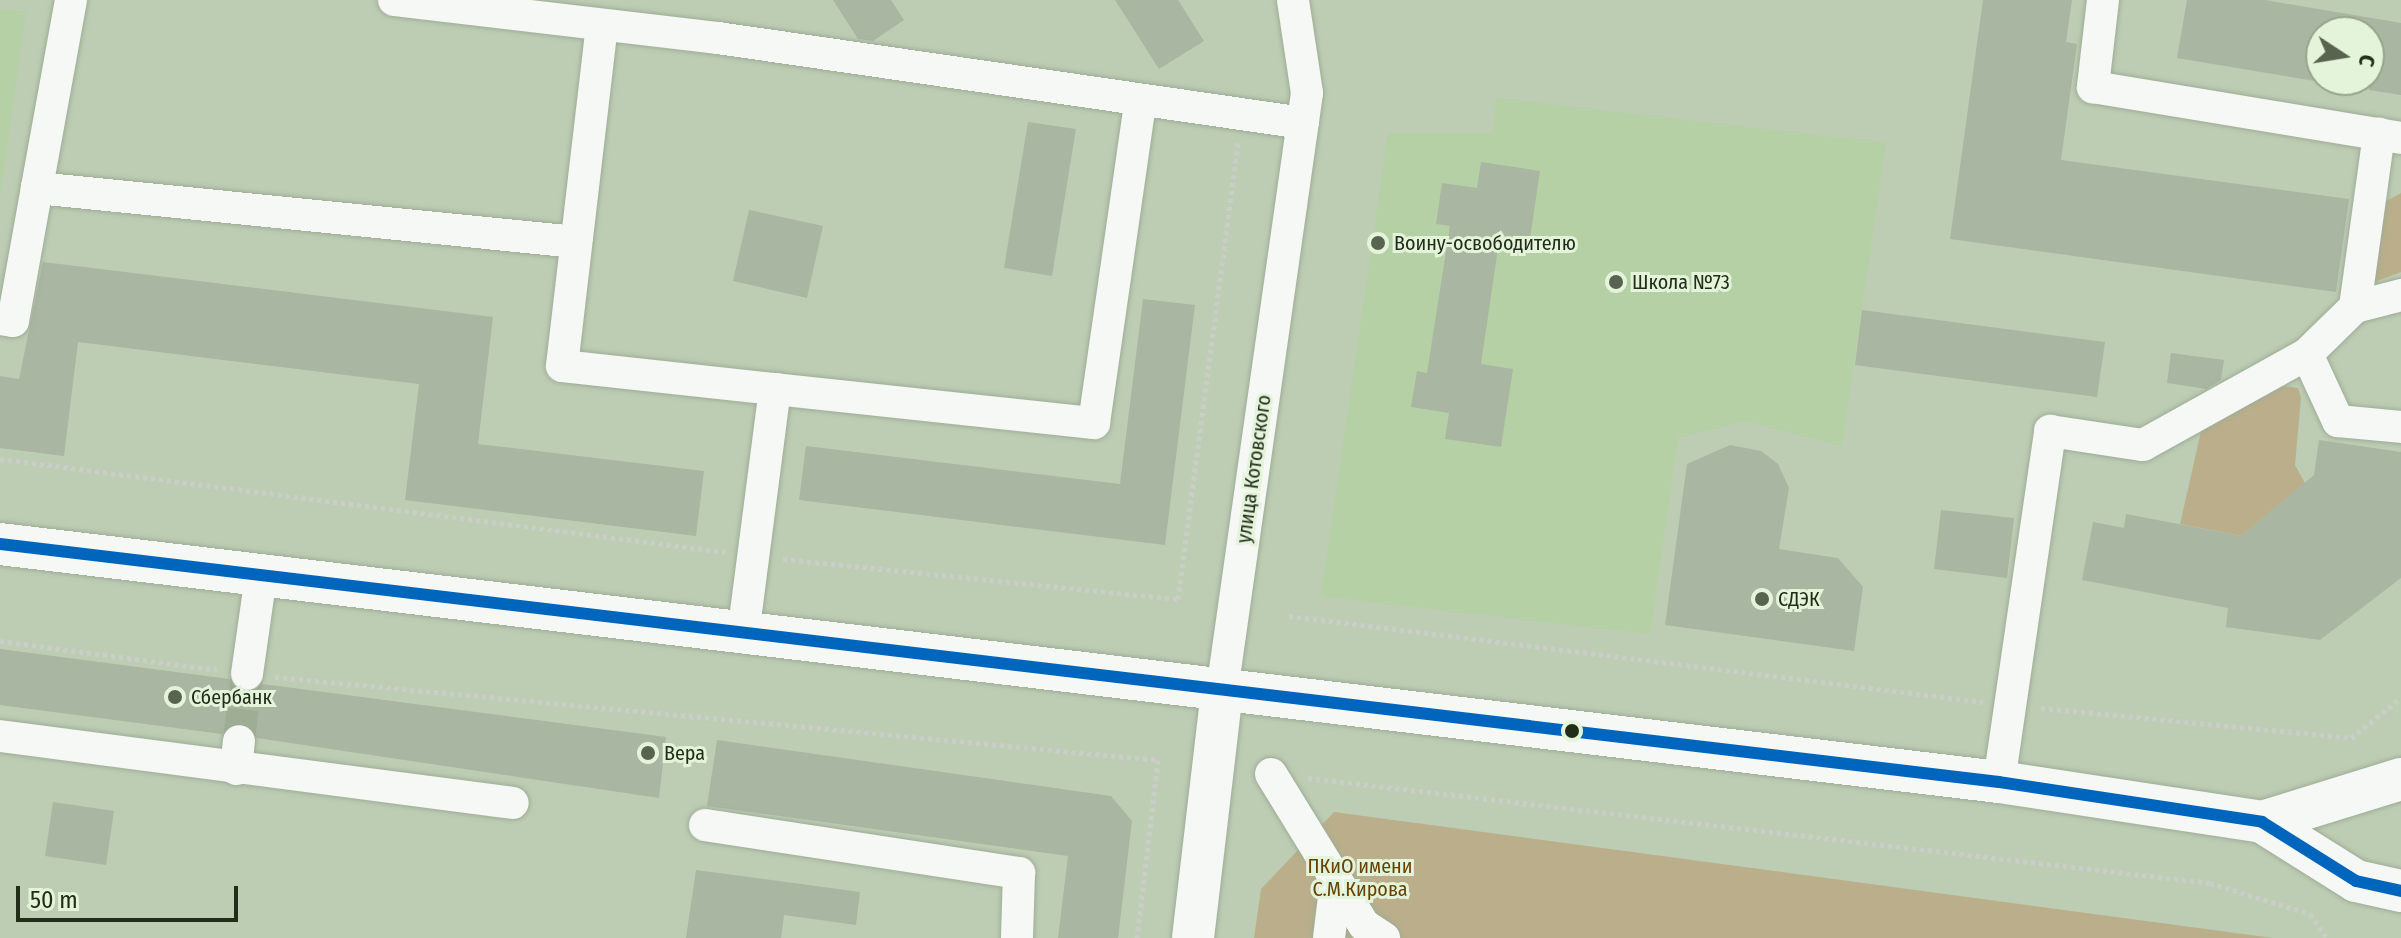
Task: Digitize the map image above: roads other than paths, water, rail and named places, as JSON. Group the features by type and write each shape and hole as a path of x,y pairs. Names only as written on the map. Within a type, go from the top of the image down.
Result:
{"main road":[{"path":"0,544 743,635 1999,782 2262,822 2356,881 2401,891"},
{"name":"улица Котовского","path":"1193,938 1222,691"},
{"path":"2262,822 2401,779"}],"street":[{"path":"0,319 13,321 71,0"},
{"path":"394,0 602,25 1140,103 1303,123"},
{"name":"улица Котовского","path":"1222,691 1307,93 1293,0"},
{"path":"2103,0 2093,87 2390,136 2355,307"},
{"path":"602,25 562,366 1094,423 1140,103"},
{"path":"37,188 576,242"},
{"path":"1999,782 2050,431 2143,445 2307,354 2355,307 2401,295"},
{"path":"2307,354 2338,421 2401,427"},
{"path":"743,635 775,389"},
{"path":"247,674 261,576"},
{"path":"0,736 237,755 513,803"},
{"path":"1271,774 1364,925 1384,938"},
{"path":"705,825 1019,873 1017,938"},
{"path":"1329,938 1336,880"}],"tunnel":[{"path":"239,741 247,674"}],"place":[{"name":"Воину-освободителю","path":"1378,243"},
{"name":"Школа №73","path":"1616,282"},
{"name":"СДЭК","path":"1762,599"},
{"name":"Сбербанк","path":"175,697"},
{"name":"Вера","path":"648,753"}],"park label":[{"name":"ПКиО имени С.М.Кирова","path":"1360,878"}]}
